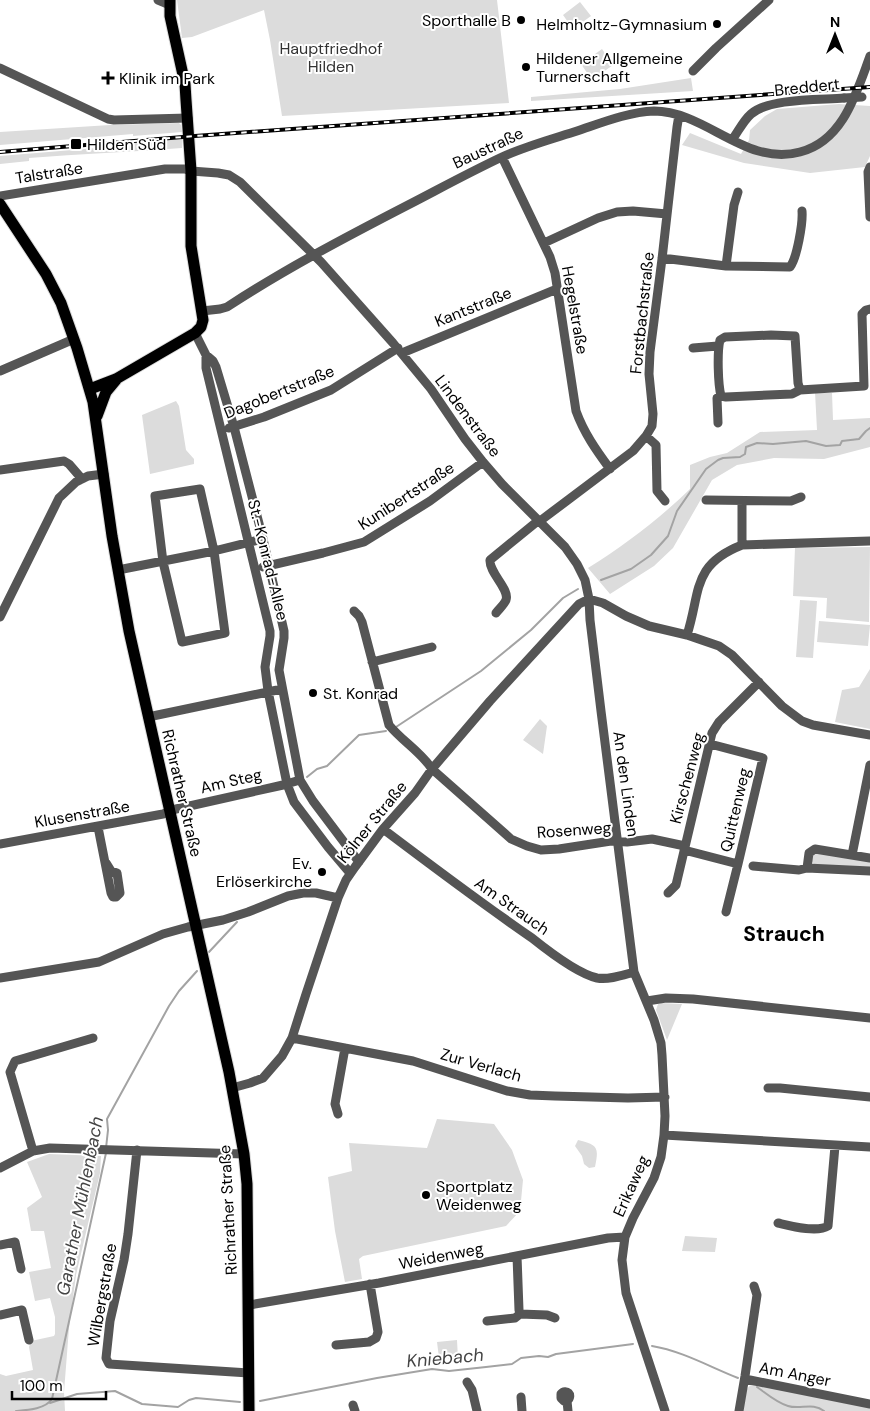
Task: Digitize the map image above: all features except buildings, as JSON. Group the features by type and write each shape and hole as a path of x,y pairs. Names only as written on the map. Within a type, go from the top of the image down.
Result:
{"main road":[{"path":"90,389 116,379 196,333 202,323 202,311 191,246 187,170 188,118 184,84 170,16 170,2"},
{"name":"Richrather Straße","path":"0,204 46,274 61,303 90,389 129,631 232,1088 244,1154 247,1184 249,1411"},
{"path":"96,420 106,392 116,379"},
{"path":"90,389 98,393 106,392"}],"street":[{"path":"158,0 170,2"},
{"path":"693,72 716,48 769,0"},
{"name":"Baustraße","path":"202,311 227,307 261,285 366,226 502,157 542,142 632,114 654,111 679,116 698,122 754,150 780,155 800,152 826,140 837,130 844,119 870,56"},
{"path":"0,68 108,119 188,118"},
{"name":"Breddert","path":"732,140 751,114 760,108 778,103 866,97"},
{"name":"Forstbachstraße","path":"496,613 506,601 506,594 490,566 490,560 633,451 652,426 653,414 649,374 650,352 679,116"},
{"name":"Hegelstraße","path":"502,157 544,243 555,273 576,410 590,442 610,469"},
{"path":"870,167 868,172 870,217"},
{"name":"Talstraße","path":"0,196 164,168 224,174 240,182 314,255"},
{"path":"726,266 734,205 738,192"},
{"path":"544,243 598,218 617,212 633,211 666,214"},
{"path":"662,258 726,266 790,268 798,244 803,217 802,211"},
{"name":"Lindenstraße","path":"314,255 400,351 483,462 502,484 565,547 578,564 585,580 589,599"},
{"name":"Kantstraße","path":"400,351 556,289"},
{"path":"721,396 792,394 800,390 867,387 866,326 862,314 870,308"},
{"name":"St.-Konrad-Allee","path":"196,333 206,355 216,367 234,427 263,540 284,634 279,670 300,780 313,801 359,862"},
{"path":"721,396 718,346 720,340 725,337 795,336 800,390"},
{"path":"0,372 74,339"},
{"path":"692,348 718,346"},
{"name":"Dagobertstraße","path":"221,430 264,417 332,390 400,351"},
{"name":"St.-Konrad-Allee","path":"206,355 206,368 270,631 270,641 265,663 268,690 287,784 294,802 350,873"},
{"path":"718,423 717,398 721,396"},
{"path":"646,436 656,445 657,491 665,501"},
{"path":"0,470 64,461 82,479"},
{"name":"Kunibertstraße","path":"255,568 364,542 430,501 483,462"},
{"path":"0,617 59,498 71,486 82,479 88,476 104,474"},
{"path":"200,489 214,551 225,633 182,642 163,562 155,496 200,489"},
{"path":"706,500 791,501 801,497"},
{"path":"742,501 742,545"},
{"path":"118,570 263,540"},
{"path":"687,635 700,580 709,565 729,550 742,545 870,541"},
{"path":"589,599 603,603 649,626 687,635 719,646 732,655 782,706 802,721 813,725 870,735"},
{"name":"Kölner Straße","path":"232,1088 263,1078 282,1056 292,1038 338,898 350,873 490,701 579,604 589,599"},
{"name":"An den Linden","path":"589,599 601,711 634,972"},
{"name":"Rosenweg","path":"354,611 362,622 389,725 396,734 426,759 432,770 511,839 541,850 611,841 627,842 655,839 685,848"},
{"path":"372,662 432,647"},
{"name":"Kirschenweg","path":"668,893 676,885 712,733 720,722 759,682"},
{"path":"148,717 282,688"},
{"name":"Quittenweg","path":"710,744 763,758 726,912"},
{"path":"852,855 870,765"},
{"name":"Am Steg","path":"170,812 300,780"},
{"name":"Klusenstraße","path":"0,844 170,812"},
{"path":"98,827 106,863"},
{"name":"Am Strauch","path":"384,829 461,888 551,952 586,974 598,978 608,978 634,972"},
{"name":"Quittenweg","path":"685,848 738,864"},
{"path":"807,868 809,853 815,849 870,858"},
{"path":"753,866 800,870 807,868 870,871"},
{"path":"0,978 99,962 163,934 248,912 288,896 316,893 338,898"},
{"name":"Erikaweg","path":"634,972 647,1001 661,1043 665,1097 664,1135 661,1157 654,1178 633,1218 626,1237 622,1260 626,1293 664,1411"},
{"path":"647,1001 666,998 693,999 870,1018"},
{"path":"33,1151 10,1072 15,1061 93,1038"},
{"name":"Zur Verlach","path":"292,1038 413,1060 502,1090 523,1094 665,1097"},
{"path":"338,1114 335,1104 345,1048"},
{"path":"768,1088 870,1097"},
{"path":"664,1135 870,1147"},
{"path":"778,1223 793,1227 823,1229 828,1226 835,1146"},
{"path":"0,1168 33,1151 50,1148 244,1154"},
{"name":"Wilbergstraße","path":"137,1150 124,1260 110,1321 106,1358 109,1364 249,1373"},
{"name":"Weidenweg","path":"249,1305 370,1284 608,1238 626,1237"},
{"path":"0,1245 15,1242 21,1270"},
{"path":"517,1256 520,1314"},
{"path":"336,1345 369,1342 376,1338 378,1332 370,1284"},
{"path":"745,1379 757,1295 754,1286"},
{"path":"0,1315 22,1310 29,1340"},
{"path":"487,1321 515,1318 520,1314 547,1315 555,1318"},
{"name":"Am Anger","path":"739,1411 745,1379 870,1404"},
{"path":"467,1382 472,1390 478,1411"},
{"path":"521,1396 522,1411"},
{"path":"567,1401 568,1411"}],"green space":[{"name":"Hauptfriedhof Hilden","path":"177,0 497,0 509,103 282,116 264,10 192,37 182,38"},
{"path":"580,2 591,16 573,29 563,15"},
{"path":"602,49 613,65 592,80 581,64"},
{"path":"691,78 693,91 531,101 531,97 620,89"},
{"path":"839,104 870,106 870,156 865,167 810,173 744,163 682,145 690,133 741,154 749,140 750,130 765,116 777,109"},
{"path":"179,123 182,132 0,145 0,132"},
{"path":"182,139 182,148 29,158 29,161 0,164 0,156"},
{"path":"815,392 832,393 833,420 870,418 870,447 824,459 774,458 737,465 712,480 673,548 654,566 610,594 588,568 641,531 690,489 690,465 727,453 760,432 817,430"},
{"path":"176,401 179,406 186,450 194,459 194,464 150,474 142,415"},
{"path":"870,547 869,622 826,618 827,598 793,596 795,548"},
{"path":"800,600 817,601 813,658 796,657"},
{"path":"819,621 870,625 868,646 817,642"},
{"path":"870,669 870,729 835,722 842,690 859,687"},
{"path":"540,719 547,726 543,754 523,740"},
{"path":"819,853 870,860 870,867 815,865 812,862 812,856"},
{"path":"658,1004 682,1004 667,1040 656,1010"},
{"name":"Sportplatz Weidenweg","path":"437,1119 494,1124 512,1150 523,1180 520,1211 506,1226 363,1256 359,1259 362,1279 345,1282 335,1231 328,1177 352,1171 349,1143 427,1148"},
{"path":"578,1140 593,1145 596,1148 595,1167 589,1168 584,1164 582,1156 575,1146"},
{"path":"49,1154 101,1156 100,1173 76,1275 69,1328 64,1392 65,1411 0,1411 0,1374 6,1376 33,1370 29,1347 31,1341 54,1336 55,1334 55,1317 50,1298 35,1301 29,1272 51,1268 44,1231 31,1231 27,1208 42,1197 27,1162"},
{"path":"685,1236 717,1238 715,1252 682,1251"},
{"path":"457,1340 458,1359 439,1358 437,1342"},
{"path":"755,1383 870,1408 870,1411 742,1411 746,1391"}],"waterway":[{"name":"Garather Mühlenbach","path":"601,580 631,569 651,555 668,536 677,511 706,469 718,460 740,457 745,454 746,447 757,443 773,444 806,441 826,446 840,445 842,441 859,439 870,428"},
{"name":"Garather Mühlenbach","path":"396,727 481,671 531,630 563,598 578,589"},
{"name":"Garather Mühlenbach","path":"307,777 317,769 327,766 359,735 386,731"},
{"name":"Garather Mühlenbach","path":"209,952 237,922"},
{"name":"Garather Mühlenbach","path":"106,1148 107,1119 169,1006 179,991 197,971"},
{"name":"Garather Mühlenbach","path":"16,1411 41,1407 52,1399 106,1153"},
{"name":"Kniebach","path":"260,1401 432,1369 449,1371 512,1364 521,1358 548,1357 556,1354 633,1344"},
{"name":"Kniebach","path":"652,1346 685,1355 738,1378"},
{"name":"Kniebach","path":"757,1387 784,1405 815,1407 824,1411"},
{"name":"Kniebach","path":"50,1403 77,1394 115,1391 142,1404 178,1407 196,1398 240,1402"}],"railway":[{"path":"0,152 870,87"}],"place":[{"name":"Sporthalle B","path":"521,20"},
{"name":"Helmholtz-Gymnasium","path":"717,24"},
{"name":"Hildener Allgemeine Turnerschaft","path":"526,67"},
{"name":"Klinik im Park","path":"108,78"},
{"name":"Hilden Süd","path":"76,144"},
{"name":"St. Konrad","path":"313,693"},
{"name":"Ev. Erlöserkirche","path":"322,872"},
{"name":"Sportplatz Weidenweg","path":"426,1195"}],"district":[{"name":"Strauch","path":"784,934"}]}
